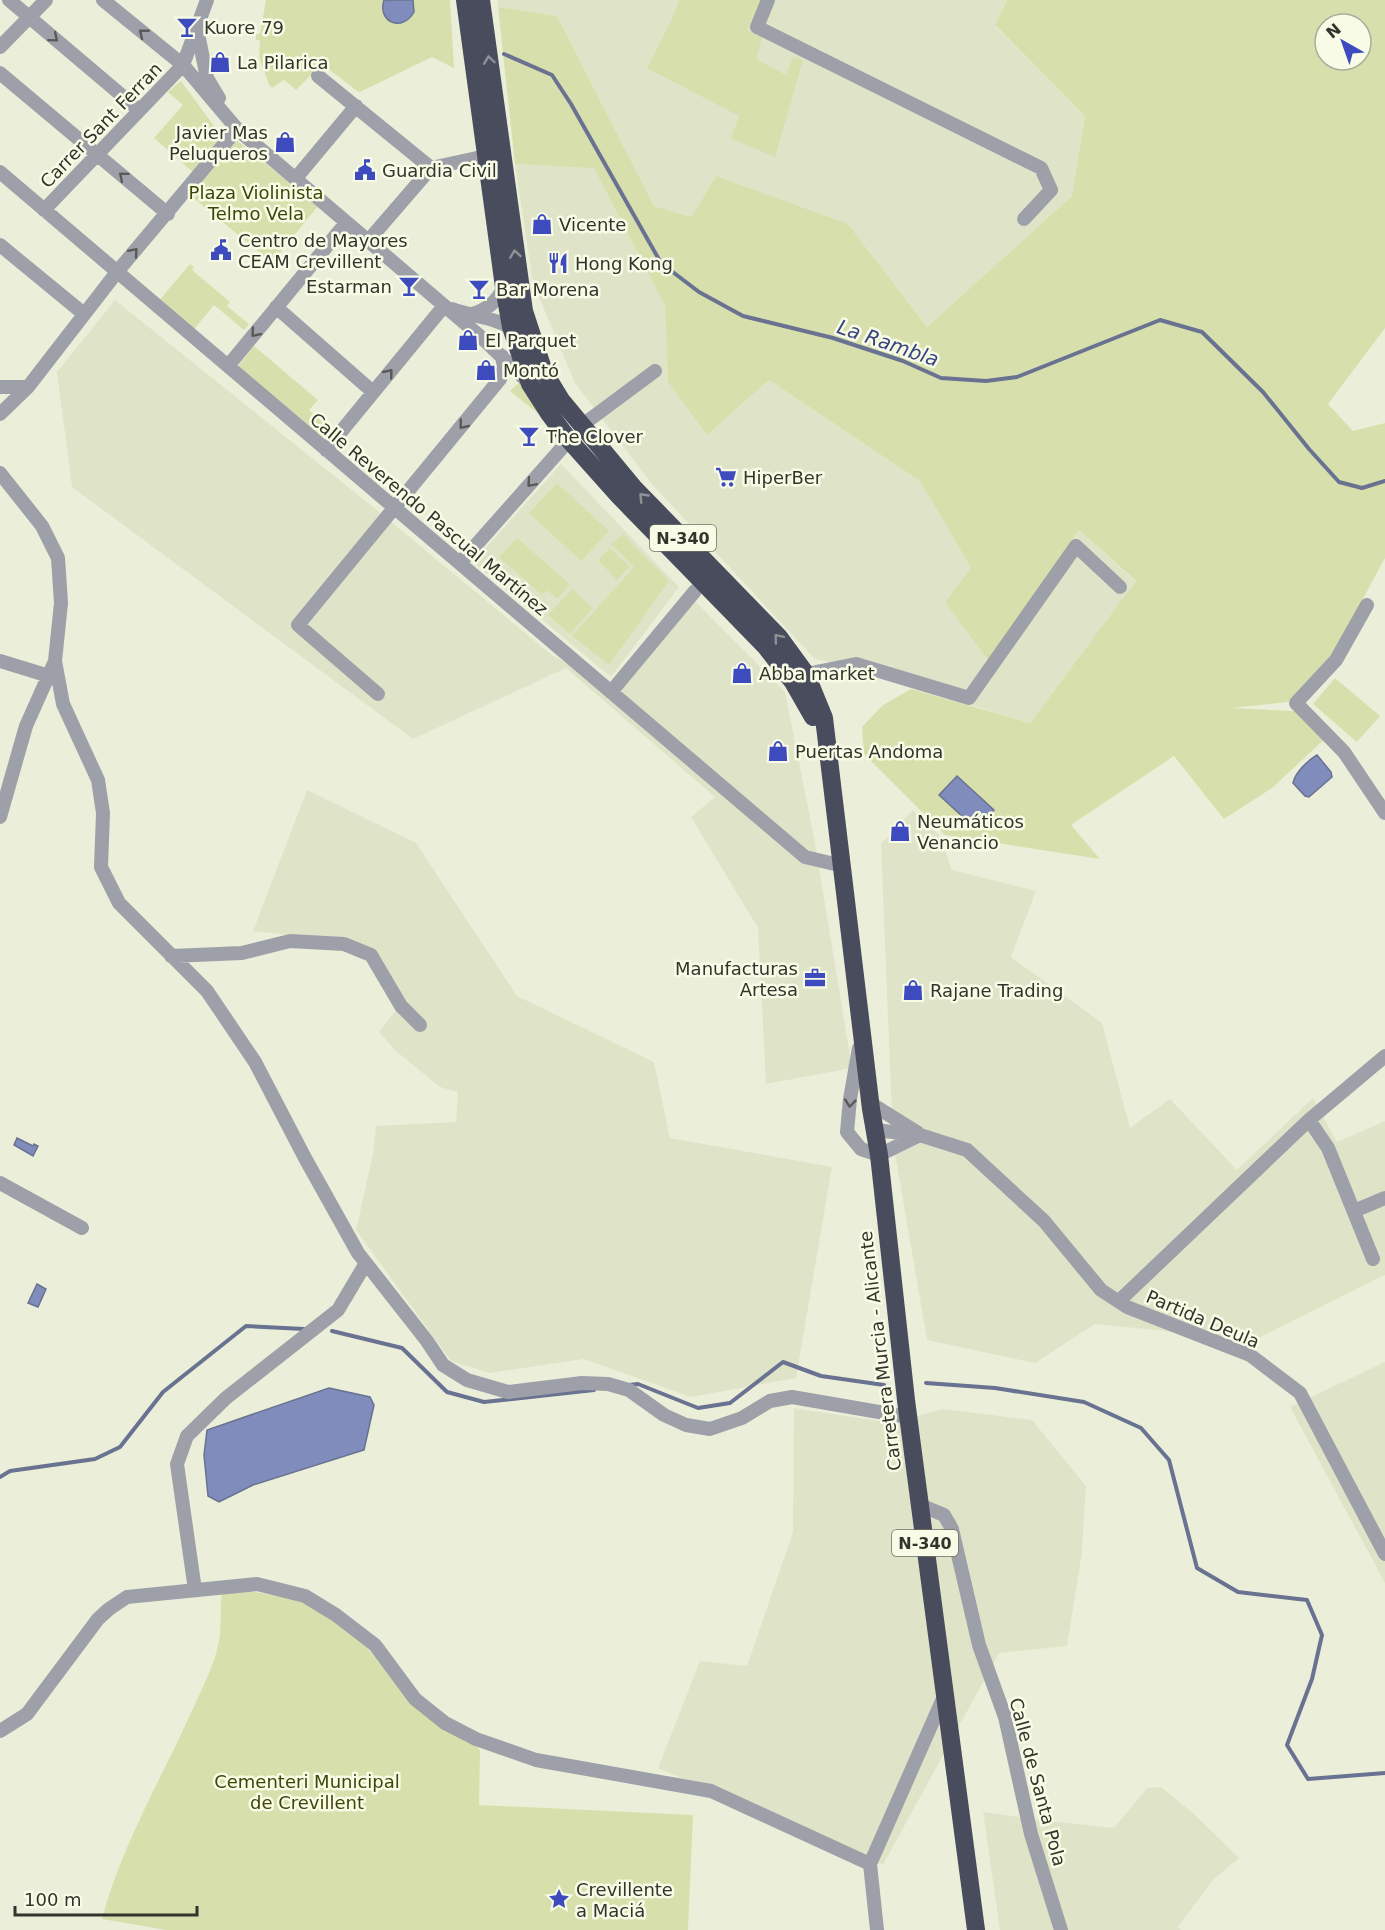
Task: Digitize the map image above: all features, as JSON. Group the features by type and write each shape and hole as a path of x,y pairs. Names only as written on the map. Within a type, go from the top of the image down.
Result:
{"highway":[{"name":"N-340","path":"465,0 504,287 511,327 530,384 575,433 633,488 778,637 806,674 824,718 828,767"},
{"name":"N-340","path":"481,0 524,311 544,372 561,400 575,433 619,496 766,647 793,682 816,723 828,767"},
{"name":"Carretera Murcia - Alicante","path":"828,767 843,866 870,1103 879,1155 908,1417 976,1930"}],"street":[{"path":"9,0 139,110"},
{"path":"0,47 46,0"},
{"path":"104,0 183,65 237,129 481,337 530,384"},
{"path":"183,65 207,0"},
{"path":"768,0 757,27 1041,168 1051,190 1024,219"},
{"path":"196,28 207,78 237,129"},
{"path":"183,65 207,78"},
{"name":"Carrer Sant Ferran","path":"44,210 183,65"},
{"path":"0,73 168,214"},
{"path":"318,76 431,168"},
{"path":"296,178 356,106"},
{"path":"3,410 28,387 117,272 237,129"},
{"path":"368,241 431,168 486,156"},
{"name":"Calle Reverendo Pascual Martínez","path":"0,172 805,857 843,866"},
{"path":"228,366 346,223"},
{"path":"0,245 84,314"},
{"path":"471,314 483,311 493,304 504,287"},
{"path":"444,306 511,327 544,372"},
{"path":"326,450 444,306"},
{"path":"276,307 373,392"},
{"path":"481,337 503,336 519,320 524,311"},
{"path":"378,694 298,625 500,379 504,368 502,356"},
{"path":"460,564 575,433 655,371"},
{"path":"0,387 28,387"},
{"path":"0,394 3,410"},
{"path":"0,473 42,526 58,558 61,603 55,661 26,726 0,817"},
{"path":"806,674 856,664 969,698 1076,546 1120,587"},
{"path":"687,567 688,578 695,591 708,598 717,598"},
{"path":"610,692 695,591"},
{"path":"1367,605 1336,660 1296,703 1344,752 1385,813"},
{"path":"0,661 49,676"},
{"path":"55,661 63,704 98,780 103,813 101,867 119,903 207,991 255,1062 358,1253 443,1365 467,1380 508,1392 582,1383 608,1384 629,1390 663,1415 687,1425 710,1429 742,1418 770,1401 792,1397 908,1417"},
{"path":"171,956 242,953 290,941 344,944 371,955 401,1006 420,1025"},
{"path":"861,1025 858,1061 850,1099 848,1132 861,1149 879,1155 920,1135"},
{"name":"Partida Deula","path":"1119,1301 1309,1120 1385,1056"},
{"name":"Partida Deula","path":"870,1103 920,1135"},
{"path":"1309,1120 1328,1148 1374,1259"},
{"name":"Partida Deula","path":"875,1130 920,1135 967,1150 1044,1221 1101,1290 1127,1306 1250,1355 1300,1393 1385,1554"},
{"path":"0,1183 82,1228"},
{"path":"1354,1211 1385,1198"},
{"path":"195,1590 177,1464 187,1436 226,1398 338,1310 366,1263"},
{"name":"Calle de Santa Pola","path":"920,1505 944,1515 952,1529 979,1645 1005,1717 1031,1834 1061,1930"},
{"path":"0,1731 27,1714 78,1645 109,1609 127,1597 257,1584 305,1596 336,1615 375,1645 415,1699 445,1723 476,1739 536,1760 711,1791 870,1864"},
{"path":"877,1930 870,1864 945,1694"}],"shaded area":[{"path":"498,0 1007,0 995,26 1085,116 1072,196 927,327 848,224 692,217 654,206 557,16 498,7"},
{"path":"515,164 594,167 665,306 668,382 707,435 769,380 920,481 971,568 989,661 1079,530 1136,582 1030,723 814,658 651,483 575,383 533,283"},
{"path":"115,300 378,511 553,656 621,691 695,601 785,692 814,837 852,1068 766,1084 758,928 691,817 715,797 566,668 413,739 72,487 57,372"},
{"path":"561,464 679,587 611,677 473,562"},
{"path":"307,790 416,843 517,996 654,1062 670,1138 832,1167 796,1378 691,1397 584,1359 489,1373 451,1361 356,1230 373,1154 376,1126 456,1122 458,1092 440,1087 396,1051 379,1032 397,1009 370,964 350,942 253,931"},
{"path":"913,810 940,836 952,870 1036,891 1011,957 1102,1023 1130,1128 1170,1099 1237,1170 1313,1098 1337,1142 1385,1121 1385,1275 1255,1340 1095,1324 1035,1363 927,1340 893,1142 881,844"},
{"path":"1385,1362 1385,1583 1290,1407"},
{"path":"794,1408 892,1423 943,1409 1032,1420 1086,1486 1082,1552 1067,1646 999,1653 883,1865 658,1768 700,1661 747,1666 793,1532"},
{"path":"1161,1787 1194,1814 1239,1858 1212,1881 1178,1927 1181,1930 1000,1930 983,1812 1114,1828 1147,1788"}],"green space":[{"path":"266,0 450,0 454,68 432,57 360,92 322,64 296,90 284,80 272,88 259,57 260,40 256,40 256,34 260,34"},
{"path":"679,0 761,0 747,30 762,38 756,59 786,75 793,57 803,60 775,157 731,138 739,116 647,68"},
{"path":"1007,0 1385,0 1385,328 1328,404 1353,431 1385,423 1385,558 1332,656 1288,702 1231,708 1310,712 1328,736 1272,788 1224,819 1174,756 1071,825 1100,859 945,835 864,754 862,727 883,705 911,689 1030,723 1136,581 1079,530 989,661 945,602 971,568 920,481 769,380 707,435 668,382 665,306 594,168 515,164 498,7 557,16 654,206 692,217 716,176 848,224 927,327 1072,196 1085,116 995,25"},
{"path":"181,81 222,137 193,172 154,138 183,105 168,92"},
{"name":"Plaza Violinista Telmo Vela","path":"235,139 318,206 272,263 190,195"},
{"path":"190,264 194,267 192,270 230,302 227,306 249,324 244,330 214,305 191,333 156,304"},
{"path":"254,346 318,400 309,410 330,428 322,438 238,366"},
{"path":"520,382 540,415 510,391"},
{"path":"557,483 609,531 581,561 529,513"},
{"path":"623,534 669,581 609,665 572,636 634,567 611,544"},
{"path":"517,538 570,584 557,599 547,590 542,595 499,557"},
{"path":"610,548 630,567 617,580 598,560"},
{"path":"572,589 593,608 570,634 548,615"},
{"path":"1335,678 1380,716 1357,742 1313,704"},
{"name":"Cementeri Municipal de Crevillent","path":"240,1589 298,1600 330,1617 363,1643 420,1712 466,1742 477,1746 480,1751 479,1805 693,1815 688,1930 166,1930 102,1919 130,1840 212,1666 220,1635 222,1592"}],"water":[{"path":"384,0 413,0 414,12 403,22 392,22 384,14"},
{"path":"1317,755 1331,772 1332,777 1309,797 1305,796 1293,783 1302,767"},
{"path":"957,776 994,810 976,829 939,795"},
{"path":"17,1138 38,1146 33,1156 14,1145"},
{"path":"37,1284 46,1289 38,1307 28,1303"},
{"path":"329,1388 370,1397 374,1405 364,1450 253,1485 219,1502 208,1496 204,1455 207,1430"}],"waterway":[{"name":"La Rambla","path":"504,54 552,75 571,104 661,263 699,292 743,316 833,338 903,361 941,378 986,381 1017,377 1160,320 1202,332 1263,392 1339,482 1362,488 1385,481"},
{"path":"0,1477 10,1471 95,1459 120,1447 163,1392 246,1326 304,1329"},
{"path":"332,1331 402,1348 447,1392 484,1402 594,1390"},
{"path":"629,1385 638,1384 698,1408 730,1403 783,1362 821,1376 884,1385"},
{"path":"926,1383 995,1388 1084,1402 1141,1428 1169,1460 1197,1568 1238,1592 1307,1600 1322,1635 1312,1679 1287,1745 1308,1779 1385,1773"}],"place":[{"name":"Kuore 79","path":"187,27"},
{"name":"La Pilarica","path":"220,62"},
{"name":"Javier Mas Peluqueros","path":"285,142"},
{"name":"Guardia Civil","path":"365,170"},
{"name":"Vicente","path":"542,224"},
{"name":"Centro de Mayores CEAM Crevillent","path":"221,250"},
{"name":"Hong Kong","path":"558,263"},
{"name":"Estarman","path":"409,286"},
{"name":"Bar Morena","path":"479,289"},
{"name":"El Parquet","path":"468,340"},
{"name":"Montó","path":"486,370"},
{"name":"The Clover","path":"529,436"},
{"name":"HiperBer","path":"726,477"},
{"name":"Abba market","path":"742,673"},
{"name":"Puertas Andoma","path":"778,751"},
{"name":"Neumáticos Venancio","path":"900,831"},
{"name":"Manufacturas Artesa","path":"815,978"},
{"name":"Rajane Trading","path":"913,990"},
{"name":"Crevillente a Maciá","path":"559,1899"}]}
